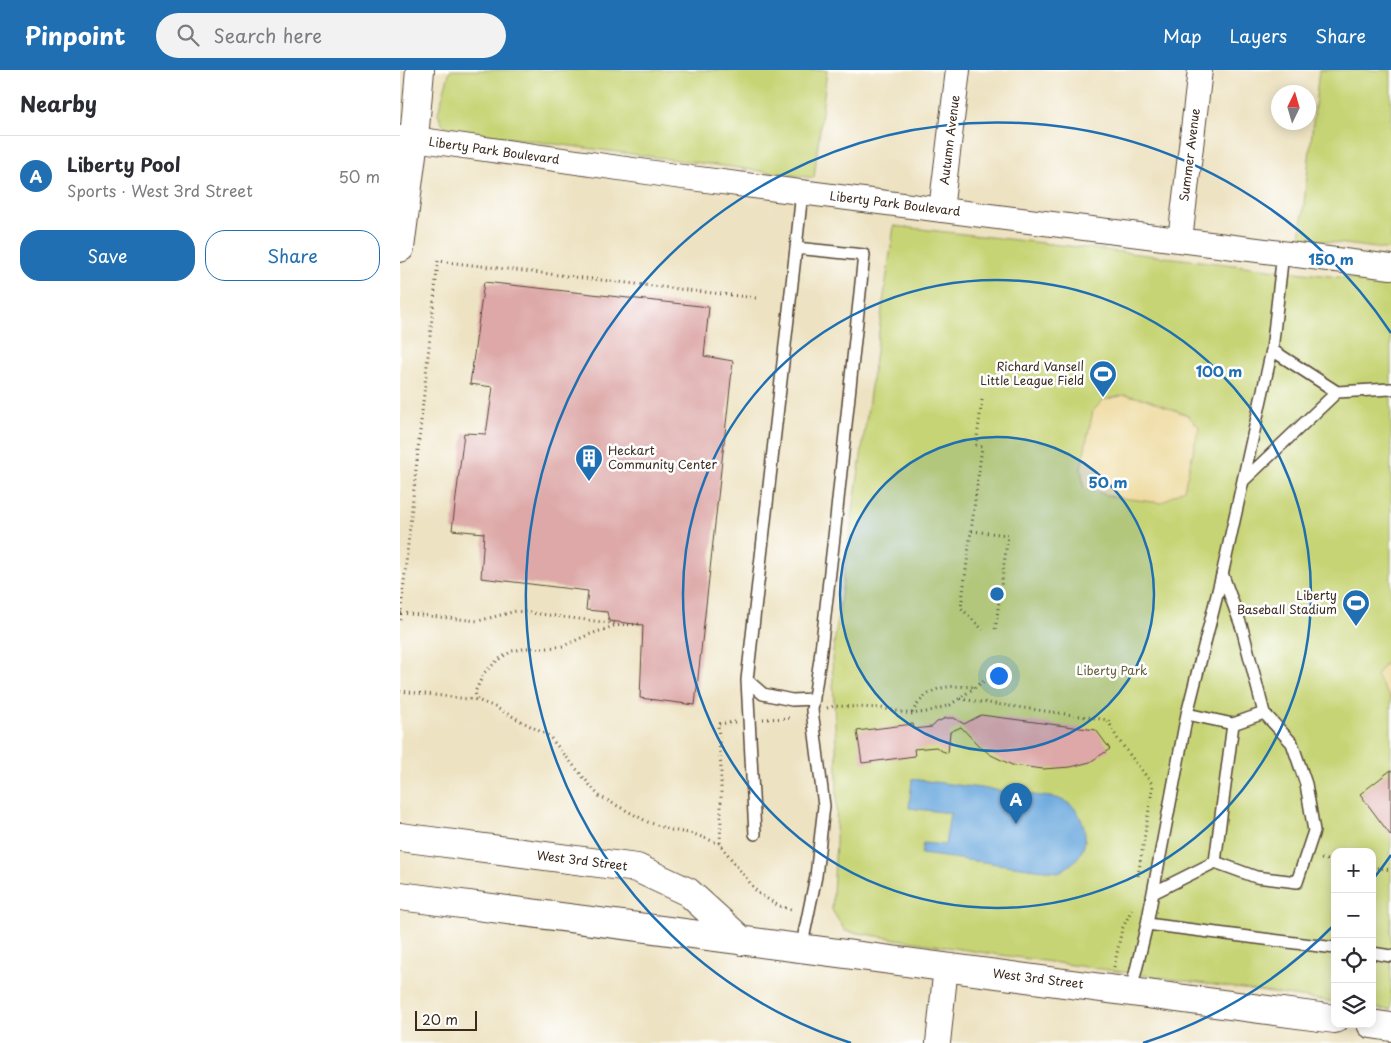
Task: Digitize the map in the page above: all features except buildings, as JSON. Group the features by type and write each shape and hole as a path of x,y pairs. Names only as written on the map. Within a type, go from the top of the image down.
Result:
{"main road":[{"path":"400,248 407,138 420,70"},
{"name":"West 3rd Street","path":"400,838 637,868 688,892 742,941"},
{"name":"West 3rd Street","path":"400,896 946,966 1331,1018"},
{"path":"1376,1025 1391,1027"}],"street":[{"name":"Autumn Avenue","path":"941,210 958,70"},
{"name":"Summer Avenue","path":"1180,240 1200,70"},
{"name":"Liberty Park Boulevard","path":"407,138 675,176 1391,267"},
{"path":"938,1043 946,966"}],"lane":[{"path":"755,834 747,680 802,192"},
{"path":"796,248 864,255 834,538 812,713 824,806 816,876 801,948"},
{"path":"1131,991 1147,924 1187,714 1222,575 1272,350 1283,253"},
{"path":"1272,350 1337,392 1391,389"},
{"path":"1243,481 1337,392"},
{"path":"1153,893 1215,862 1256,877 1296,882 1314,831 1306,784 1292,743 1264,713 1242,628 1222,575"},
{"path":"747,680 763,694 792,700 814,700"},
{"path":"1187,714 1234,724 1264,713"},
{"path":"1215,862 1234,724"},
{"path":"1147,924 1331,947"},
{"path":"1376,954 1391,956"}],"path":[{"path":"400,620 438,261 756,298"},
{"path":"982,400 976,445 982,447 961,608 983,630"},
{"path":"972,531 1008,535 995,631"},
{"path":"401,613 478,621 516,611 626,625"},
{"path":"478,700 475,692 484,673 499,659 512,651 563,646 614,626 639,624"},
{"path":"718,724 800,717 834,706 881,708 911,714 926,712 950,705 994,674"},
{"path":"911,714 919,701 934,690 953,685 975,687"},
{"path":"400,691 478,700 492,706 549,736 599,796 648,822 671,830 694,834 720,844"},
{"path":"959,698 1108,720 1117,738 1153,785 1137,881"},
{"path":"1376,868 1391,870"},
{"path":"1114,968 1122,929 1132,910 1134,900"}],"green space":[{"path":"450,70 827,70 814,178 457,131 443,125 438,113"},
{"path":"1319,70 1391,70 1391,250 1300,238 1312,130 1316,130 1316,97"},
{"name":"Liberty Park","path":"894,226 1391,283 1391,1010 1376,1008 1376,848 1331,848 1331,1001 845,931 832,910 836,843 837,767 832,658"}],"sand":[{"path":"1125,395 1146,399 1187,415 1199,427 1184,489 1161,503 1113,497 1084,488 1081,467 1093,411 1103,400"},
{"path":"1391,656 1391,699 1376,676"}],"water":[{"path":"912,779 1057,798 1075,808 1078,812 1082,821 1085,838 1082,851 1073,863 1059,872 921,854 923,843 945,845 950,813 909,808"}],"place":[{"name":"Richard Vansell Little League Field","path":"1103,398"},
{"name":"Heckart Community Center","path":"589,482"},
{"name":"Liberty Baseball Stadium","path":"1356,627"},
{"name":"Liberty Pool","path":"1016,824"}]}
